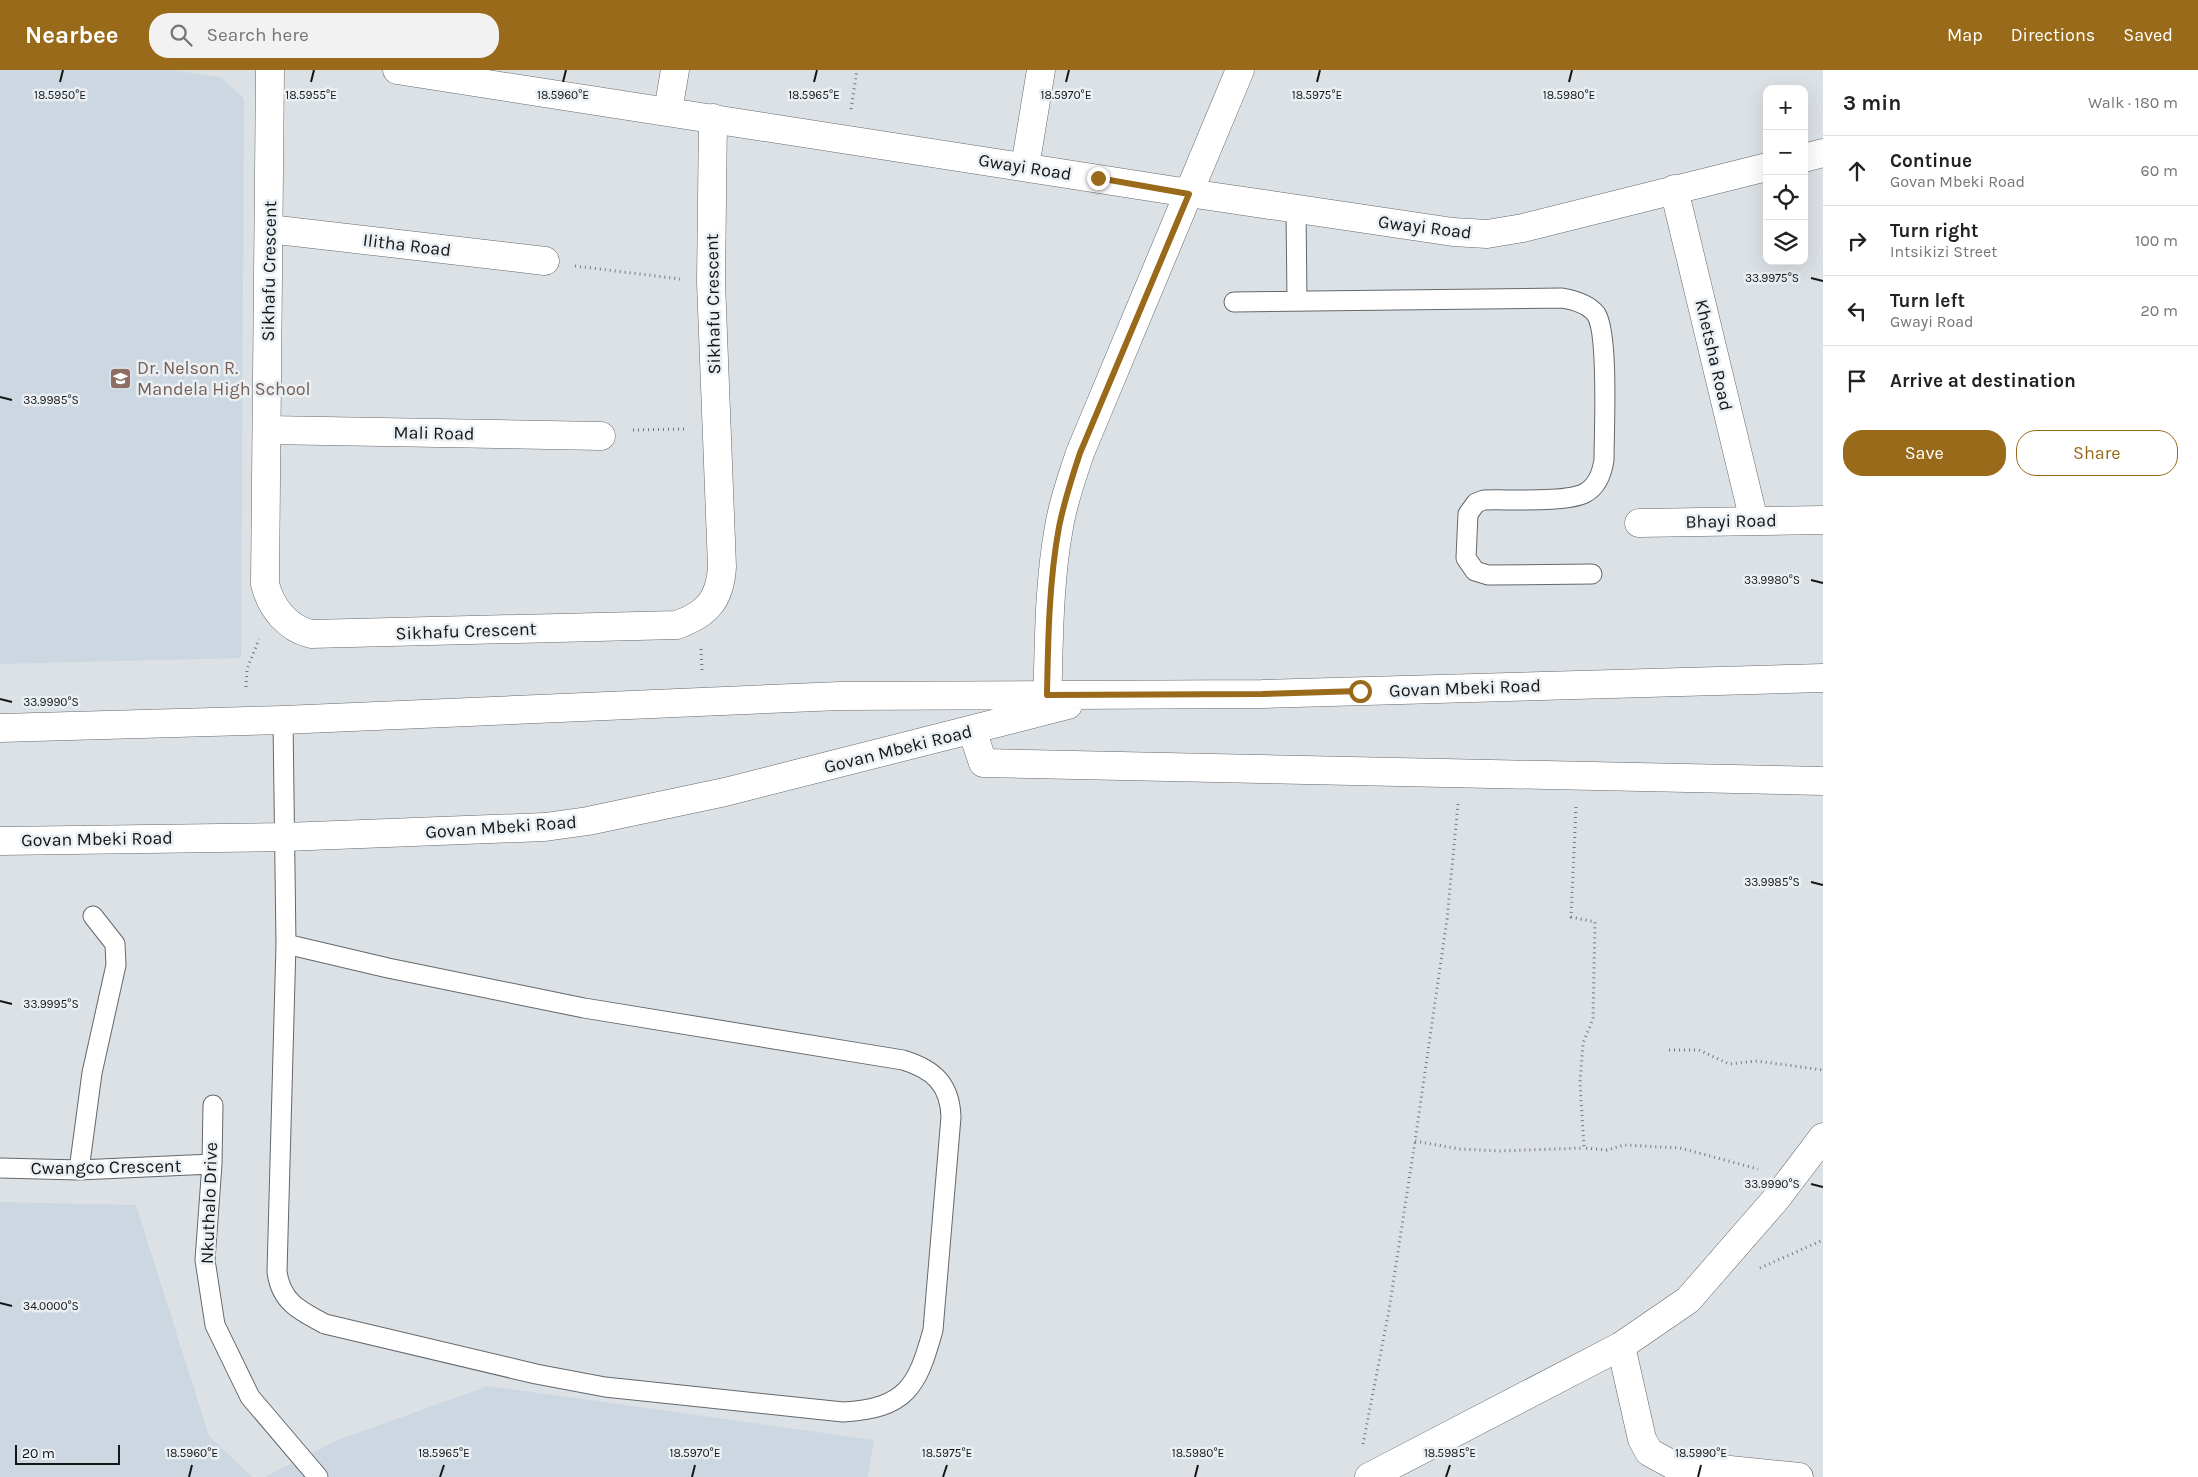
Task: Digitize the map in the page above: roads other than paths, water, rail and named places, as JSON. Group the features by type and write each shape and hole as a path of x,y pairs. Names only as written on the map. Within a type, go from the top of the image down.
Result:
{"street":[{"name":"Sikhafu Crescent","path":"270,70 265,584 270,601 279,613 300,631 324,635 677,625 696,618 709,606 721,581 711,282 713,118"},
{"name":"Gwayi Road","path":"397,70 1189,194 1452,232 1487,234 1523,228 1763,168"},
{"path":"668,112 675,70"},
{"path":"1025,167 1041,70"},
{"path":"1047,703 1054,562 1059,526 1069,487 1084,444 1240,70"},
{"path":"1808,157 1823,153"},
{"name":"Khetsha Road","path":"1674,189 1754,521"},
{"name":"Ilitha Road","path":"269,229 545,261"},
{"name":"Mali Road","path":"267,430 601,436"},
{"name":"Bhayi Road","path":"1639,522 1823,520"},
{"name":"Govan Mbeki Road","path":"0,728 283,720 840,696 1047,703 1108,695 1262,694 1823,678"},
{"name":"Govan Mbeki Road","path":"0,841 286,837 545,827 588,821 726,792 972,730 1047,703"},
{"path":"972,730 983,763 1823,781"},
{"path":"1369,1477 1621,1346 1688,1300 1790,1180 1823,1137"},
{"path":"1621,1346 1642,1439 1649,1452 1671,1464 1799,1477"}],"lane":[{"path":"1296,209 1297,301"},
{"path":"1234,302 1562,298 1586,306 1596,314 1603,336 1604,460 1602,473 1596,483 1586,492 1570,498 1480,500 1471,508 1466,523 1466,558 1475,571 1488,575 1592,574"},
{"path":"283,720 286,944 277,1272 283,1295 302,1312 326,1324 536,1374 605,1387 843,1412 870,1410 890,1404 906,1392 924,1364 933,1330 951,1117 951,1103 943,1084 930,1070 903,1060 584,1008 388,968 286,944"},
{"path":"79,1170 92,1073 116,965 115,944 93,916"},
{"name":"Nkuthalo Drive","path":"212,1105 212,1164 205,1260 215,1325 250,1397 318,1477"},
{"name":"Cwangco Crescent","path":"0,1168 79,1170 212,1164"}],"place":[{"name":"Dr. Nelson R. Mandela High School","path":"121,378"}]}
